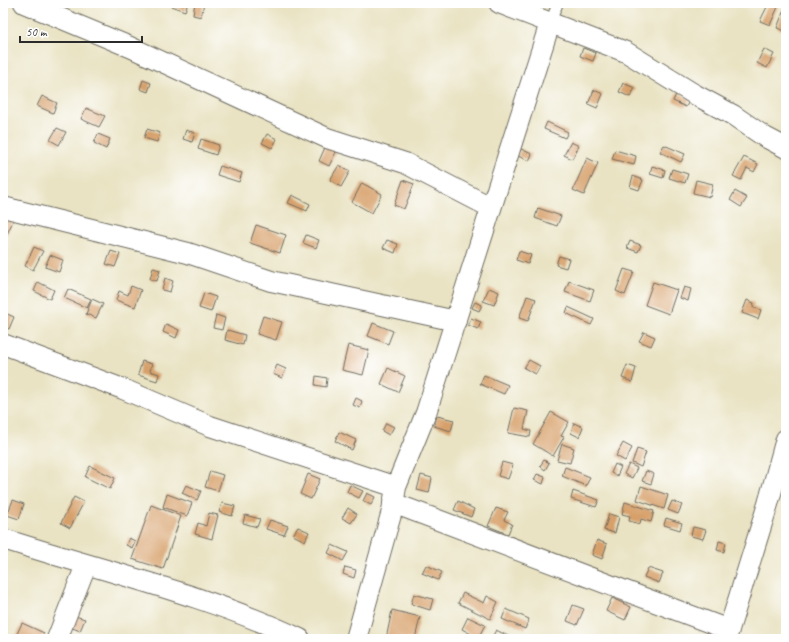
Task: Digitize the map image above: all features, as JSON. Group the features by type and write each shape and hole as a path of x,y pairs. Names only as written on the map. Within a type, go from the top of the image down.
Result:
{"street":[{"path":"24,3 130,47 327,138 405,163 490,207"},
{"path":"500,3 626,52 694,94 733,115 765,137 786,148"},
{"path":"356,639 395,495 426,413 456,321 490,207 550,23"},
{"path":"3,206 188,253 271,281 456,321"},
{"path":"3,344 123,389 210,426 395,495 727,635 768,504 786,439"},
{"path":"3,540 10,540 86,565 198,598 265,622 300,639"},
{"path":"58,639 86,565"}],"lane":[{"path":"550,23 558,3"}],"building":[{"path":"162,3 188,3 185,11"},
{"path":"195,3 204,3 201,17 193,15"},
{"path":"769,3 778,7 770,25 760,21"},
{"path":"786,5 786,29 785,31 777,28"},
{"path":"583,48 596,53 593,61 580,56"},
{"path":"764,49 774,54 767,68 757,63"},
{"path":"143,80 151,83 148,92 140,89"},
{"path":"623,83 635,88 630,97 619,92"},
{"path":"594,90 603,94 597,108 588,104"},
{"path":"677,92 690,99 686,107 673,101"},
{"path":"42,96 57,103 53,113 37,106"},
{"path":"86,108 105,116 99,127 81,119"},
{"path":"547,122 568,132 565,138 544,129"},
{"path":"57,128 66,132 59,145 50,140"},
{"path":"147,129 160,133 157,142 144,138"},
{"path":"186,130 195,133 192,142 183,139"},
{"path":"98,134 110,139 106,149 94,143"},
{"path":"267,134 277,139 272,148 262,143"},
{"path":"201,139 219,145 216,155 198,149"},
{"path":"571,142 579,146 572,159 564,155"},
{"path":"327,143 338,148 329,166 319,161"},
{"path":"664,145 685,154 681,162 660,152"},
{"path":"521,149 532,154 529,161 518,156"},
{"path":"615,150 636,156 634,165 612,159"},
{"path":"744,157 758,164 754,172 747,168 741,180 733,176"},
{"path":"587,158 598,163 584,195 573,190"},
{"path":"339,165 350,171 341,187 330,180"},
{"path":"220,166 242,173 239,182 217,175"},
{"path":"652,166 665,170 663,178 650,174"},
{"path":"672,169 688,174 685,183 669,178"},
{"path":"633,176 643,180 639,190 630,187"},
{"path":"403,180 414,184 404,209 394,205"},
{"path":"696,180 713,184 710,197 693,193"},
{"path":"362,183 382,194 372,213 352,202"},
{"path":"735,191 747,198 741,207 730,200"},
{"path":"292,195 310,204 307,211 288,203"},
{"path":"538,208 561,216 557,226 535,218"},
{"path":"3,214 14,219 7,234 3,232"},
{"path":"256,225 286,235 280,253 250,243"},
{"path":"306,235 319,240 316,248 303,243"},
{"path":"387,240 398,244 395,253 383,248"},
{"path":"630,241 641,245 638,252 627,248"},
{"path":"34,247 43,251 33,270 25,266"},
{"path":"111,251 120,254 115,267 106,264"},
{"path":"519,251 531,255 528,264 516,260"},
{"path":"50,255 63,260 59,272 45,267"},
{"path":"559,256 569,259 566,268 556,265"},
{"path":"153,268 160,270 157,281 150,279"},
{"path":"624,269 634,272 625,295 616,291"},
{"path":"165,278 173,281 170,292 162,290"},
{"path":"569,281 594,290 590,301 565,292"},
{"path":"38,282 54,290 50,299 34,291"},
{"path":"653,282 677,290 669,314 645,305"},
{"path":"131,286 141,290 135,307 116,300 119,291 128,295"},
{"path":"684,287 691,289 688,301 680,298"},
{"path":"489,288 499,292 494,305 483,301"},
{"path":"68,289 91,299 87,308 64,298"},
{"path":"204,293 216,297 211,312 199,308"},
{"path":"527,296 536,299 528,321 519,318"},
{"path":"92,299 103,304 96,318 86,314"},
{"path":"747,300 754,303 753,307 761,310 758,319 742,313"},
{"path":"475,302 482,305 479,311 472,308"},
{"path":"568,307 594,319 591,325 566,313"},
{"path":"5,313 14,317 9,329 3,327"},
{"path":"216,315 225,318 222,330 213,328"},
{"path":"263,316 282,322 276,340 257,334"},
{"path":"471,318 481,322 478,329 468,325"},
{"path":"373,323 393,331 388,344 368,336"},
{"path":"166,324 179,330 176,338 163,332"},
{"path":"227,330 245,335 243,345 225,340"},
{"path":"644,332 655,337 651,346 639,341"},
{"path":"348,345 369,350 363,375 342,370"},
{"path":"529,360 540,366 536,374 524,368"},
{"path":"142,361 152,364 150,371 159,374 157,381 138,375"},
{"path":"277,365 286,369 282,378 273,374"},
{"path":"627,365 636,368 632,382 622,378"},
{"path":"388,368 405,376 398,392 381,384"},
{"path":"484,375 508,385 504,394 480,384"},
{"path":"316,376 327,378 326,387 315,385"},
{"path":"356,398 362,401 360,408 353,405"},
{"path":"514,408 528,411 524,429 531,431 530,437 508,433"},
{"path":"551,412 569,422 561,436 564,437 553,456 533,444"},
{"path":"437,416 454,420 451,431 434,426"},
{"path":"386,423 394,427 389,435 382,431"},
{"path":"574,423 583,427 579,437 571,433"},
{"path":"339,432 356,440 352,450 335,441"},
{"path":"623,443 632,448 625,461 616,456"},
{"path":"562,444 574,448 570,463 557,460"},
{"path":"637,449 646,452 641,467 632,463"},
{"path":"544,460 549,463 545,470 540,466"},
{"path":"502,462 513,465 508,479 498,476"},
{"path":"615,464 621,467 617,476 611,473"},
{"path":"629,464 637,468 632,478 624,474"},
{"path":"90,466 115,478 110,489 85,477"},
{"path":"565,467 590,477 586,486 562,476"},
{"path":"210,471 223,475 218,491 205,487"},
{"path":"646,471 654,474 651,484 642,481"},
{"path":"308,474 320,479 311,499 300,494"},
{"path":"537,474 545,477 543,484 534,480"},
{"path":"421,475 432,478 429,493 417,490"},
{"path":"186,485 201,491 197,500 182,493"},
{"path":"350,485 363,491 359,498 347,492"},
{"path":"641,486 668,495 664,509 637,500"},
{"path":"573,491 599,500 596,507 571,499"},
{"path":"367,493 375,497 371,505 363,501"},
{"path":"167,494 192,503 187,516 163,507"},
{"path":"74,497 84,502 70,528 61,523"},
{"path":"13,500 24,504 19,519 7,515"},
{"path":"458,501 474,509 471,517 454,510"},
{"path":"672,501 682,505 678,514 668,510"},
{"path":"625,502 654,511 651,522 641,519 640,524 629,521 630,516 622,514"},
{"path":"222,503 235,506 232,516 219,512"},
{"path":"151,505 181,516 163,569 132,559"},
{"path":"348,508 357,514 351,523 342,518"},
{"path":"496,508 508,512 504,520 512,524 508,534 488,526"},
{"path":"209,513 218,515 212,539 195,534 198,523 206,526"},
{"path":"609,514 619,517 615,533 604,530"},
{"path":"245,515 260,519 257,527 243,523"},
{"path":"666,518 682,523 680,530 664,525"},
{"path":"270,520 288,526 284,535 266,529"},
{"path":"298,527 309,532 305,541 293,535"},
{"path":"693,527 706,530 703,539 691,536"},
{"path":"129,538 135,541 132,548 126,545"},
{"path":"597,540 607,544 602,559 592,555"},
{"path":"719,541 726,543 724,552 717,550"},
{"path":"332,545 348,552 343,561 328,553"},
{"path":"426,565 442,572 438,580 422,573"},
{"path":"345,567 356,570 354,578 343,574"},
{"path":"648,568 663,573 659,583 644,577"},
{"path":"463,593 484,603 487,596 498,602 490,619 458,603"},
{"path":"414,594 433,599 430,610 411,604"},
{"path":"612,598 631,607 625,620 606,611"},
{"path":"573,605 584,609 577,625 567,621"},
{"path":"506,609 529,619 525,629 502,619"},
{"path":"392,610 420,617 415,639 386,639"},
{"path":"75,616 85,619 80,631 70,627"},
{"path":"468,617 485,625 478,638 462,629"},
{"path":"22,623 44,633 41,639 23,639 16,636"},
{"path":"496,630 514,639 491,639"}]}
